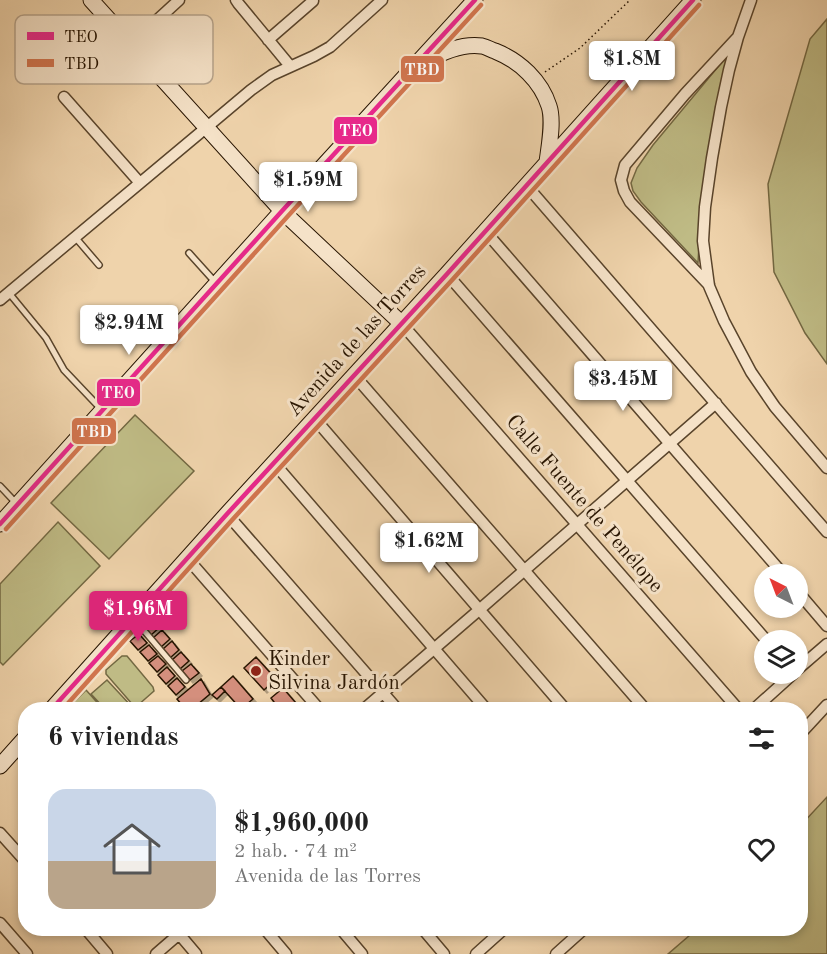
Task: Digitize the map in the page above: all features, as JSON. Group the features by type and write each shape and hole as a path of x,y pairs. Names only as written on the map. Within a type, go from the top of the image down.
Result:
{"main road":[{"path":"0,524 282,210 475,0"},
{"name":"Avenida de las Torres","path":"58,702 693,0"},
{"path":"96,2 107,15"},
{"path":"406,74 440,53 464,46 483,46 506,56 535,79 550,108 551,134 548,162"},
{"path":"168,84 310,239 401,324"},
{"path":"0,766 18,751"}],"street":[{"path":"163,15 179,0"},
{"path":"236,0 290,66"},
{"path":"0,300 250,90 272,75 330,46 382,0"},
{"path":"751,0 738,37 721,107 705,207 703,242 709,286 724,321 751,372 775,407 827,468"},
{"path":"268,40 313,1"},
{"path":"709,286 630,201 621,180 625,165 645,140 738,37"},
{"path":"64,97 140,183"},
{"path":"526,185 827,532"},
{"path":"485,231 774,564"},
{"path":"447,274 757,630"},
{"name":"Calle Fuente de Penélope","path":"401,324 732,702"},
{"path":"354,375 639,702"},
{"path":"371,702 716,403"},
{"path":"315,419 559,702"},
{"path":"274,463 480,702"},
{"path":"227,514 391,702"},
{"path":"187,558 313,702"},
{"path":"808,604 827,626"},
{"path":"808,660 827,644"},
{"path":"762,702 782,684"},
{"path":"808,725 827,705"},
{"path":"0,833 18,853"},
{"path":"0,923 27,954"},
{"path":"92,936 107,954"},
{"path":"156,954 174,936"},
{"path":"183,936 196,954"},
{"path":"271,936 286,954"},
{"path":"347,936 362,954"},
{"path":"429,936 444,954"},
{"path":"476,954 495,936"},
{"path":"556,954 576,936"}],"lane":[{"path":"75,237 99,265"},
{"path":"189,253 216,283"},
{"path":"9,293 46,338 64,370 102,410"},
{"path":"0,486 17,505"},
{"path":"133,618 186,681"}],"path":[{"path":"535,79 580,48 630,0"}],"shaded area":[{"path":"827,19 827,364 805,333 774,272 768,184 810,39"},
{"path":"727,56 701,209 698,263 641,202 633,191 631,183 637,168 653,145"},
{"path":"135,415 194,471 109,559 51,503"},
{"path":"58,522 100,566 3,665 0,662 0,584"},
{"path":"122,656 127,656 154,691 142,702 130,702 106,674 106,670"},
{"path":"107,680 127,702 98,702 91,694"},
{"path":"86,690 97,702 74,702"},
{"path":"827,797 827,954 668,954 689,936 808,936 808,817"}],"building":[{"path":"152,618 160,627 151,635 143,626"},
{"path":"162,630 170,639 161,647 153,638"},
{"path":"139,634 147,643 138,650 130,641"},
{"path":"172,641 179,650 170,658 163,649"},
{"path":"149,645 157,654 148,661 140,652"},
{"path":"181,652 189,661 180,669 172,660"},
{"path":"158,656 166,664 157,672 149,663"},
{"path":"256,657 276,679 264,690 244,668"},
{"path":"191,664 199,673 190,680 182,671"},
{"path":"167,667 175,676 166,684 158,675"},
{"path":"233,676 253,699 249,702 235,702 221,687"},
{"path":"177,678 185,687 176,695 168,686"},
{"path":"201,679 210,694 200,702 179,702 177,699"},
{"path":"221,687 225,691 217,699 212,695"},
{"path":"283,688 295,702 274,702 271,698"}],"transit line":[{"name":"TEO","path":"0,524 475,0"},
{"name":"TEO","path":"58,702 693,0"},
{"name":"TBD","path":"6,529 481,5"},
{"name":"TBD","path":"69,702 699,5"}],"place":[{"name":"Kinder Silvina Jardón","path":"256,671"}]}
